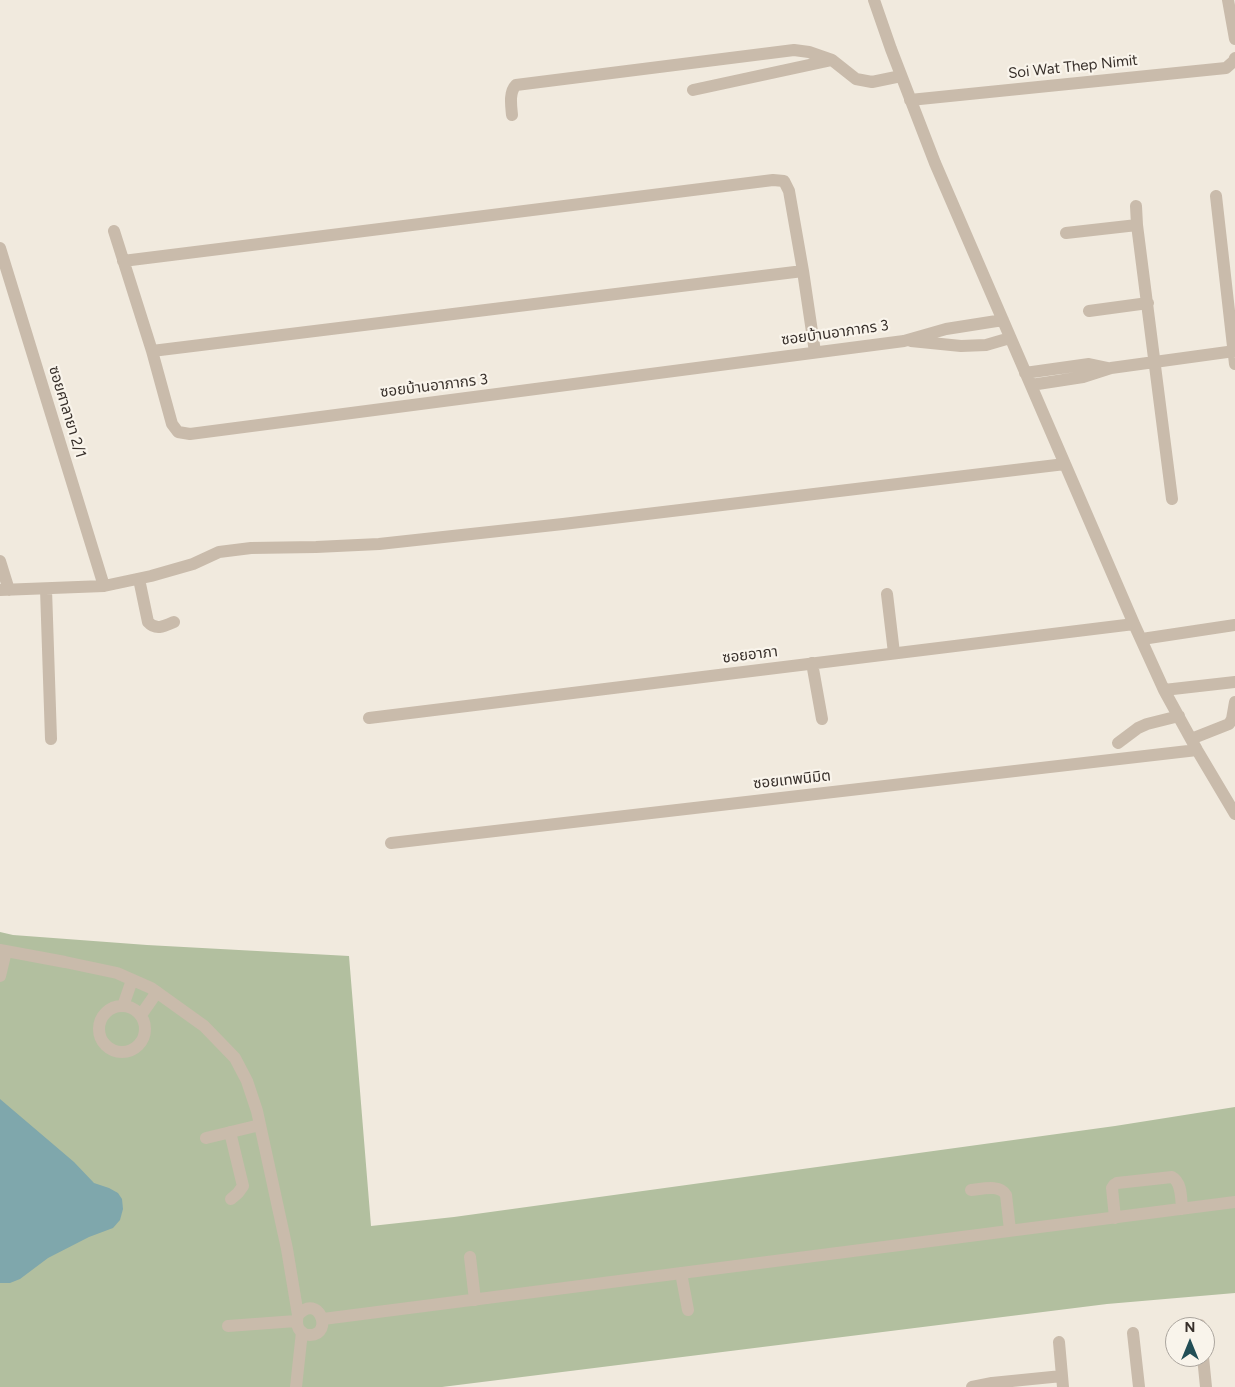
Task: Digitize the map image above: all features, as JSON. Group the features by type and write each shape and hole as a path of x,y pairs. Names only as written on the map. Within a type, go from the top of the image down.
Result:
{"street":[{"path":"874,0 935,164 1134,624 1164,690 1235,814"},
{"path":"1228,0 1235,39"},
{"path":"512,115 512,92 516,85 794,50 809,52 832,60 856,79 872,82 901,76"},
{"name":"Soi Wat Thep Nimit","path":"910,100 1226,68 1235,58"},
{"path":"693,90 832,60"},
{"path":"123,261 773,180 784,181 789,191 815,352"},
{"path":"1031,386 1083,377 1111,368 1155,361 1234,355 1216,196"},
{"path":"1136,206 1172,499"},
{"path":"1066,233 1137,225"},
{"name":"ซอยบ้านอาภากร 3","path":"114,231 152,351 172,424 178,432 190,434 904,341 946,329 1002,320"},
{"name":"ซอยศาลายา 2/1","path":"0,248 104,586"},
{"path":"152,351 803,271"},
{"path":"1089,311 1148,303"},
{"name":"ซอยบ้านอาภากร 3","path":"904,341 961,346 986,345 1010,338"},
{"path":"1025,372 1089,364 1111,368"},
{"path":"0,561 5,590 104,586 139,579 193,564 219,552 251,548 379,544 1065,464"},
{"path":"139,579 148,622 151,626 164,626 174,622"},
{"path":"46,589 51,739"},
{"path":"887,594 894,653"},
{"name":"ซอยอาภา","path":"369,718 1134,624"},
{"path":"1142,639 1235,625"},
{"path":"812,663 822,719"},
{"path":"1164,690 1235,682"},
{"name":"ซอยเทพนิมิต","path":"391,843 707,806 1194,744 1229,724 1232,719 1235,702"},
{"path":"1118,743 1138,728 1179,716"},
{"path":"0,976 3,950 117,973 157,992 204,1026 235,1058 247,1081 260,1125 287,1249 299,1323 308,1335 320,1331 323,1319 315,1309 308,1308 302,1310 299,1323 296,1387"},
{"path":"123,1006 132,980"},
{"path":"141,1015 157,992"},
{"path":"123,1006 130,1007 141,1015 146,1025 145,1035 140,1045 132,1051 122,1053 111,1051 103,1044 99,1034 99,1023 104,1014 113,1008 123,1006"},
{"path":"206,1138 260,1125"},
{"path":"230,1132 243,1186 231,1199"},
{"path":"1115,1218 1112,1188 1116,1183 1172,1177 1178,1183 1182,1209"},
{"path":"971,1190 992,1188 1004,1191 1010,1230"},
{"path":"323,1319 1235,1202"},
{"path":"470,1257 475,1300"},
{"path":"681,1273 688,1310"},
{"path":"228,1326 299,1323"},
{"path":"1133,1333 1139,1387"},
{"path":"972,1387 992,1383 1063,1381 1059,1342"},
{"path":"1204,1367 1206,1387"}],"green space":[{"path":"0,932 13,935 147,945 349,956 371,1226 454,1217 1115,1126 1235,1107 1235,1293 1107,1304 442,1387 0,1387"}],"water":[{"path":"0,1099 74,1162 94,1183 118,1193 122,1199 123,1209 120,1220 113,1228 89,1237 48,1258 20,1279 10,1283 0,1283"}]}
